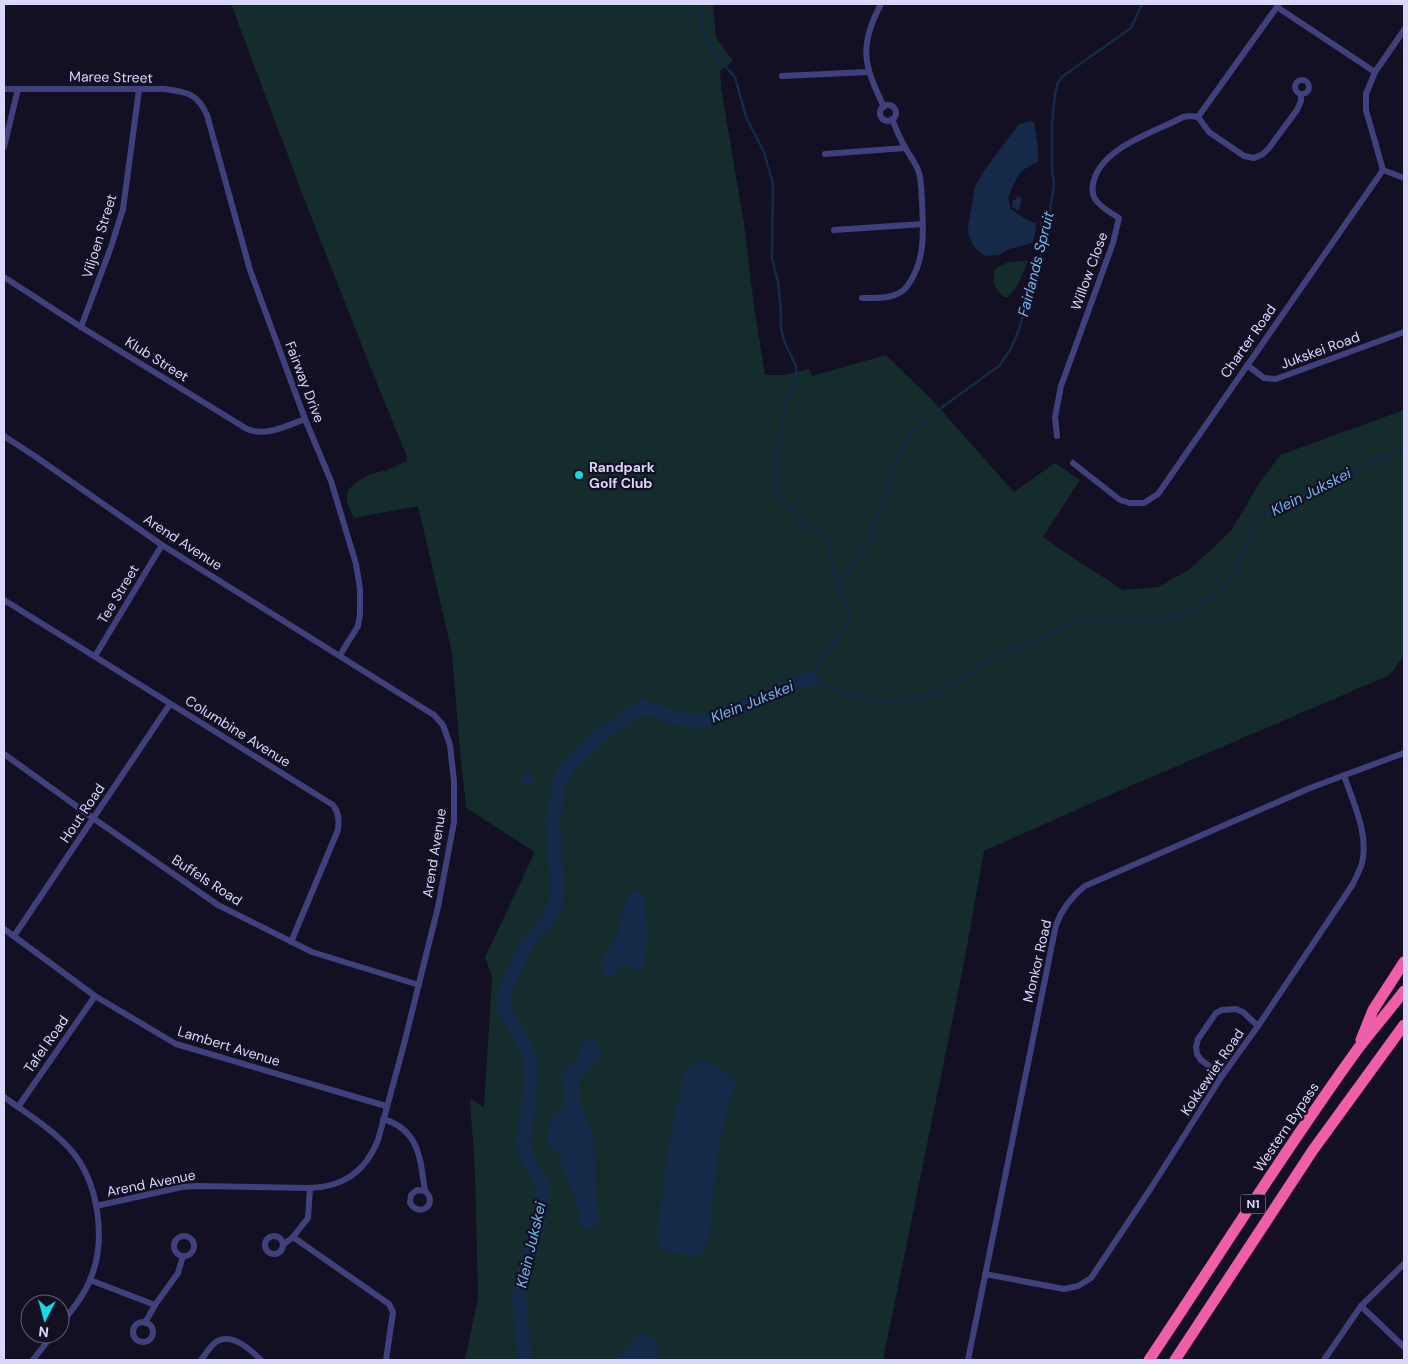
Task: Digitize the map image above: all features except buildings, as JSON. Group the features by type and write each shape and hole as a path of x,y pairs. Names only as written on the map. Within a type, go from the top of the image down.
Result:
{"highway":[{"path":"1358,1049 1373,1010 1404,962"},
{"name":"Western Bypass","path":"1149,1360 1285,1154 1358,1049 1404,991"},
{"name":"N1","path":"1175,1360 1313,1150 1404,1025"}],"street":[{"path":"881,4 867,38 867,58 869,72 884,107"},
{"path":"1301,94 1301,101 1297,110 1269,148 1263,154 1254,158 1244,156 1209,132 1198,118 1278,5 1375,72"},
{"path":"1404,30 1375,72 1366,94 1366,110 1383,170 1404,178"},
{"path":"782,76 869,72"},
{"name":"Maree Street","path":"4,89 72,88 184,92 198,100 207,114"},
{"path":"4,147 18,89"},
{"name":"Viljoen Street","path":"81,327 123,209 139,90"},
{"path":"889,105 895,108 896,114 892,119 886,120 882,116 881,110 884,107 889,105"},
{"name":"Fairway Drive","path":"207,114 250,270 305,419 331,481 358,573 360,603 358,626 340,655"},
{"name":"Willow Close","path":"1057,436 1055,417 1061,386 1113,243 1119,218 1095,199 1092,193 1094,179 1104,163 1125,145 1183,117 1198,118"},
{"path":"862,298 893,296 900,293 906,288 918,267 922,254 923,224 919,171 905,148 892,119"},
{"path":"826,154 905,148"},
{"name":"Charter Road","path":"1073,463 1120,500 1130,503 1144,503 1158,494 1383,170"},
{"path":"834,230 923,224"},
{"name":"Klub Street","path":"4,277 246,429 262,433 305,419"},
{"name":"Jukskei Road","path":"1247,366 1264,378 1276,379 1404,332"},
{"name":"Arend Avenue","path":"4,436 162,545 434,715 443,725 450,745 454,782 454,822 438,907 403,1048 375,1146 369,1159 350,1176 326,1187 190,1186 96,1206"},
{"name":"Tee Street","path":"95,656 162,545"},
{"name":"Columbine Avenue","path":"4,600 333,805 338,811 338,830 291,942"},
{"name":"Hout Road","path":"14,936 170,704"},
{"name":"Monkor Road","path":"968,1360 1053,939 1063,908 1085,886 1310,788 1404,753"},
{"name":"Buffels Road","path":"4,754 218,905 312,952 419,985"},
{"name":"Kokkewiet Road","path":"985,1274 1064,1289 1078,1286 1091,1278 1222,1076 1258,1026 1353,884 1360,869 1363,838 1361,824 1344,775"},
{"name":"Lambert Avenue","path":"4,929 95,996 176,1044 386,1106"},
{"name":"Tafel Road","path":"18,1107 95,996"},
{"path":"1222,1076 1201,1060 1197,1054 1196,1047 1198,1039 1216,1013 1222,1010 1236,1009 1243,1012 1258,1026"},
{"path":"4,1097 59,1138 72,1151 83,1167 91,1185 96,1206 98,1235 96,1257 90,1280 70,1312"},
{"path":"383,1119 392,1122 402,1129 416,1147 419,1154 425,1191"},
{"path":"283,1245 293,1238 308,1218 310,1188"},
{"path":"293,1238 390,1304 393,1312 386,1360"},
{"path":"145,1323 155,1305 178,1273 184,1256"},
{"path":"1324,1360 1361,1306 1404,1264"},
{"path":"90,1280 155,1305"},
{"path":"1361,1306 1404,1347"},
{"path":"202,1360 210,1348 217,1342 222,1339 228,1339 242,1344 261,1360"},
{"path":"33,1360 45,1344"}],"green space":[{"path":"231,4 713,4 716,37 733,61 720,71 721,87 744,224 765,375 785,375 809,369 812,376 886,355 932,400 1014,492 1055,463 1080,480 1043,537 1123,590 1158,587 1189,570 1231,531 1257,487 1280,455 1404,410 1404,655 1390,675 984,851 962,973 883,1360 465,1360 478,1298 475,1174 470,1099 484,1107 492,977 485,957 535,852 466,808 452,653 418,506 354,518 347,502 348,491 355,483 371,474 387,471 407,461 407,457 310,214"},
{"path":"1028,260 1015,289 1008,297 1004,297 994,284 995,269 1006,263"}],"water":[{"path":"1029,121 1034,122 1038,162 1022,171 1008,197 1011,209 1036,223 1034,238 1032,243 1009,249 999,255 986,256 979,252 969,237 968,227 975,186 1018,125"},
{"path":"1017,196 1022,198 1019,211 1012,207 1013,200 1016,200"},
{"path":"530,772 533,773 533,783 526,784 523,783 522,776 523,773"},
{"path":"634,891 644,894 645,900 647,937 643,968 634,969 627,965 621,965 614,976 608,979 603,973 602,962 618,933 622,911 628,895"},
{"path":"596,1040 603,1056 588,1069 579,1081 580,1102 594,1135 596,1200 600,1220 593,1227 583,1228 580,1226 579,1211 559,1157 548,1143 548,1130 550,1123 561,1109 564,1101 565,1094 561,1077 563,1070 577,1062 582,1041"},
{"path":"698,1061 711,1062 733,1077 735,1084 727,1108 717,1159 709,1236 705,1249 695,1257 664,1250 660,1246 657,1237 668,1148 684,1073"},
{"path":"640,1333 648,1334 657,1341 657,1360 612,1360 620,1354"}],"waterway":[{"path":"702,4 702,22 705,38 715,55 735,77 746,117 764,152 773,184 772,258 778,282 781,328 784,341 796,366 796,381 785,404 784,419 777,450 774,489 780,499 788,504 806,526 827,537 831,561 840,584"},
{"name":"Fairlands Spruit","path":"941,408 999,366 1011,349 1019,329 1044,245 1054,186 1052,124 1058,82 1063,76 1131,28 1142,4"},
{"name":"Klein Jukskei","path":"938,410 914,430 898,456 869,540 851,570 841,580 839,590 849,617 847,623 810,678 831,689 860,698 892,702 915,699 943,691 959,682 983,663 1085,619 1138,621 1164,619 1187,612 1222,590 1234,576 1253,527 1260,518 1348,472 1404,451"},
{"name":"Klein Jukskei","path":"525,1360 519,1296 543,1202 543,1185 529,1163 523,1143 531,1082 531,1059 522,1039 504,1010 505,991 527,943 548,920 556,903 557,883 553,821 559,785 563,774 569,765 594,740 642,707 680,719 706,721 810,678"}],"place":[{"name":"Randpark Golf Club","path":"579,475"}]}
